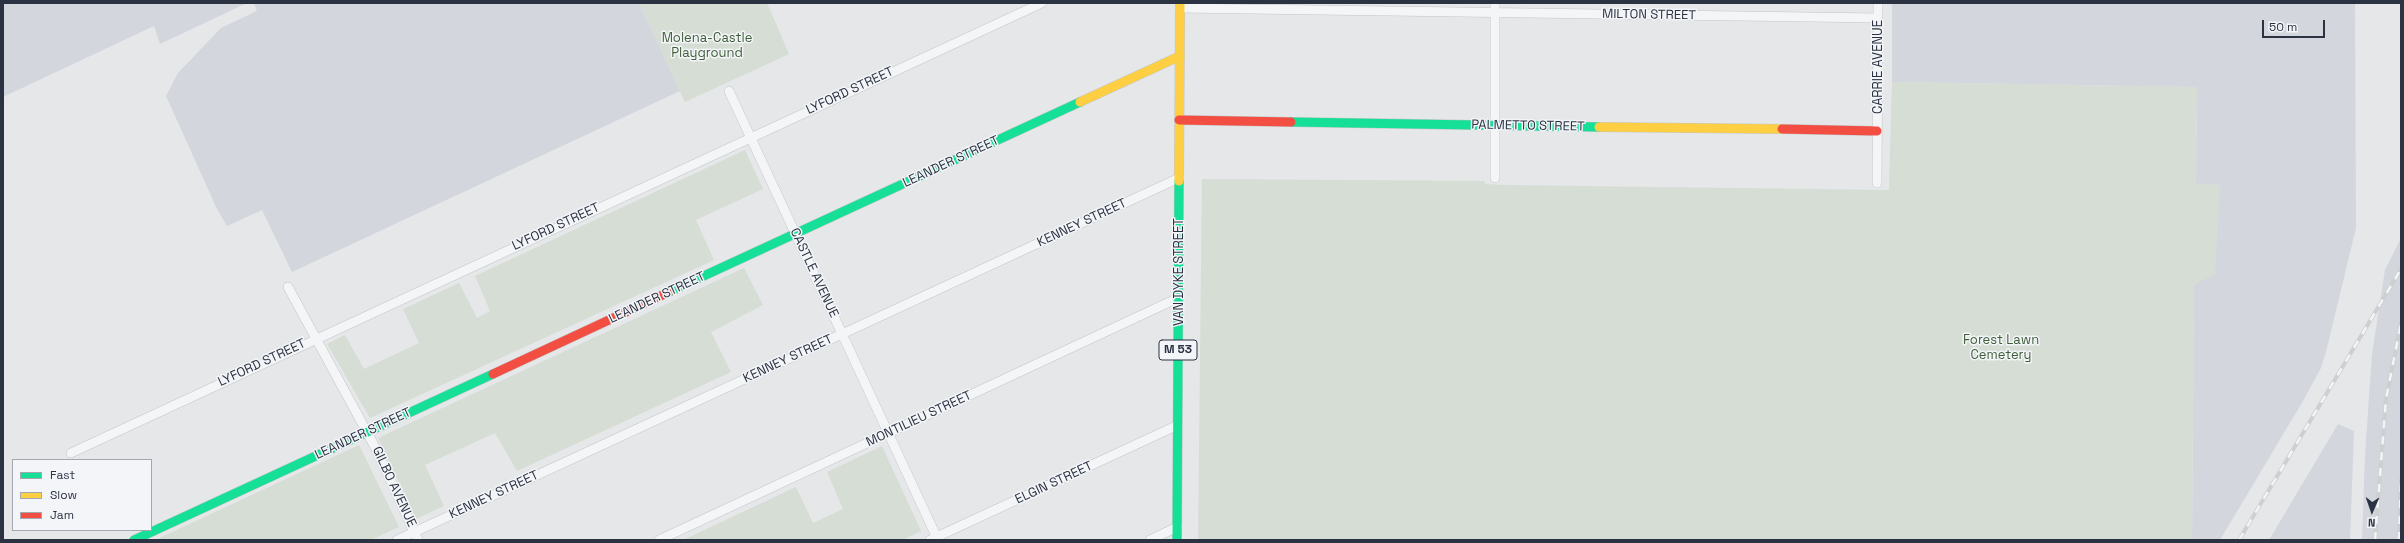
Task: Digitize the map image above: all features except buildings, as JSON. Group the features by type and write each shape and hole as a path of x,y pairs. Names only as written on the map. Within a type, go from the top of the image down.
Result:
{"street":[{"name":"LYFORD STREET","path":"71,452 1042,3"},
{"path":"1495,3 1495,178"},
{"name":"CARRIE AVENUE","path":"1877,183 1878,3"},
{"name":"MILTON STREET","path":"1180,6 1495,13 1878,18"},
{"name":"VAN DYKE STREET","path":"1177,540 1180,6"},
{"name":"LEANDER STREET","path":"134,540 1180,56"},
{"name":"CASTLE AVENUE","path":"730,91 889,433 935,539"},
{"name":"PALMETTO STREET","path":"1180,120 1877,131"},
{"name":"KENNEY STREET","path":"397,540 416,536 843,334 1179,178"},
{"name":"GILBO AVENUE","path":"288,287 367,432 416,536"},
{"name":"MONTILIEU STREET","path":"659,540 1178,298"},
{"name":"ELGIN STREET","path":"935,539 1178,425"},
{"path":"1150,540 1177,527"}],"shaded area":[{"path":"3,3 247,3 160,44 154,26 3,97"},
{"path":"254,3 639,3 680,91 292,272 262,210 227,226 217,209 166,96 178,73 221,28 257,11"},
{"path":"1892,3 2355,3 2356,228 2326,352 2321,368 2303,401 2220,540 2192,540 2194,284 2220,185 2196,184 2197,87 1892,82"},
{"path":"2401,238 2401,540 2362,540 2365,455 2372,354 2385,270"},
{"path":"2338,424 2354,431 2350,540 2269,540"}],"green space":[{"name":"Molena-Castle Playground","path":"639,3 767,3 789,54 685,102"},
{"name":"Forest Lawn Cemetery","path":"1892,82 2197,87 2196,184 2220,185 2215,274 2194,285 2192,540 1198,540 1202,179 1484,181 1485,184 1504,185 1889,190"},
{"path":"745,150 763,189 696,220 714,260 370,418 327,344 345,335 364,369 419,343 403,309 459,283 477,318 490,311 475,276"},
{"path":"744,268 763,305 711,332 731,372 517,471 495,433 425,465 444,506 416,519 378,438"},
{"path":"359,445 399,527 371,540 155,540"},
{"path":"882,446 921,531 902,540 683,540 796,487 813,523 843,509 827,472"}],"railway":[{"path":"2239,540 2401,269"},
{"path":"2375,540 2386,399 2401,323"},
{"path":"2399,540 2401,479"}],"traffic: fast":[{"path":"669,292 1080,102"},
{"path":"1291,122 1599,127"},
{"path":"1177,540 1179,181"},
{"path":"134,540 493,374"}],"traffic: slow":[{"path":"1179,181 1180,3"},
{"path":"1080,102 1180,56"},
{"path":"1599,127 1782,129"}],"traffic: jam":[{"path":"1179,120 1291,122"},
{"path":"1782,129 1877,131"},
{"path":"493,374 669,292"}]}
